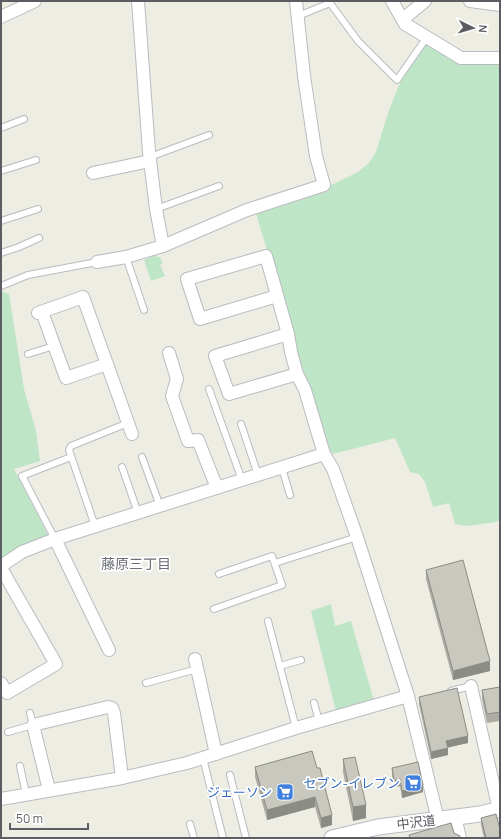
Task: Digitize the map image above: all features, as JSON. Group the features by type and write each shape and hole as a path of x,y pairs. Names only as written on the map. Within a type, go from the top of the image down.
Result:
{"street":[{"path":"1,17 35,1"},
{"path":"138,1 150,159 156,209 163,246"},
{"path":"97,262 126,258 163,246 247,210 324,185 316,156 304,76 296,1"},
{"path":"392,1 405,24 461,58 500,58"},
{"path":"403,19 425,1"},
{"path":"470,1 500,6"},
{"path":"93,174 150,159"},
{"path":"277,296 200,319 187,279 266,256 288,334 297,374 305,390 324,454 333,469 411,697 438,820"},
{"path":"107,364 66,378 40,312 83,297 130,428"},
{"path":"288,334 215,356 229,394 297,374"},
{"path":"169,352 177,379 172,396 188,441 198,440 217,488"},
{"path":"1,683 7,693 56,664 1,567 22,552 95,526 324,454"},
{"path":"55,539 109,650"},
{"path":"196,664 216,754"},
{"path":"471,686 500,809"},
{"path":"1,799 122,778 187,763 319,721 411,697"},
{"path":"49,790 33,725 108,707 112,708 114,713 122,778"},
{"name":"中沢道","path":"332,838 378,827 455,818 500,809"},
{"path":"455,818 460,838"}],"lane":[{"path":"298,16 330,3 358,41 397,80 427,37"},
{"path":"1,128 24,120"},
{"path":"150,159 209,135"},
{"path":"1,171 36,160"},
{"path":"156,209 219,186"},
{"path":"1,221 38,209"},
{"path":"1,253 39,238"},
{"path":"126,258 144,310"},
{"path":"1,286 28,274 97,262"},
{"path":"28,354 54,346"},
{"path":"209,389 242,480"},
{"path":"241,424 258,475"},
{"path":"95,526 71,457 71,446 130,428"},
{"path":"55,539 22,476 71,457"},
{"path":"142,457 160,506"},
{"path":"122,467 138,513"},
{"path":"282,468 290,495"},
{"path":"275,563 357,537"},
{"path":"214,610 282,585 272,556 220,574"},
{"path":"268,621 296,728"},
{"path":"280,666 301,660"},
{"path":"146,683 196,664"},
{"path":"448,691 471,686"},
{"path":"314,703 319,721"},
{"path":"8,732 33,725 30,713"},
{"path":"203,758 222,838"},
{"path":"20,766 26,794"},
{"path":"230,775 246,838"},
{"path":"190,824 194,838"}],"green space":[{"path":"425,43 462,64 500,64 500,520 496,522 466,526 455,524 449,503 433,507 425,482 419,474 410,472 395,438 333,454 325,444 255,210 327,187 358,172 369,163 376,152 389,110 400,83"},
{"path":"156,254 157,257 160,257 163,263 160,265 165,276 151,281 144,260"},
{"path":"1,291 9,294 24,389 36,431 40,461 14,469 49,537 1,562"},
{"path":"331,604 335,626 351,621 374,701 336,711 311,611"}],"building":[{"path":"463,560 490,661 453,671 426,570"},
{"path":"500,687 500,712 487,714 482,690"},
{"path":"457,688 468,736 446,741 448,748 431,752 419,697"},
{"path":"312,751 317,768 320,768 332,815 321,818 315,797 267,810 255,767"},
{"path":"355,757 366,805 353,807 343,759"},
{"path":"418,762 423,785 402,791 400,779 394,780 392,768"},
{"path":"496,814 500,829 500,838 486,838 481,818"},
{"path":"451,823 454,833 460,836 460,838 410,838 409,835"}],"place":[{"name":"セブン-イレブン","path":"413,783"},
{"name":"ジェーソン","path":"285,792"}],"district":[{"name":"藤原三丁目","path":"136,564"}]}
